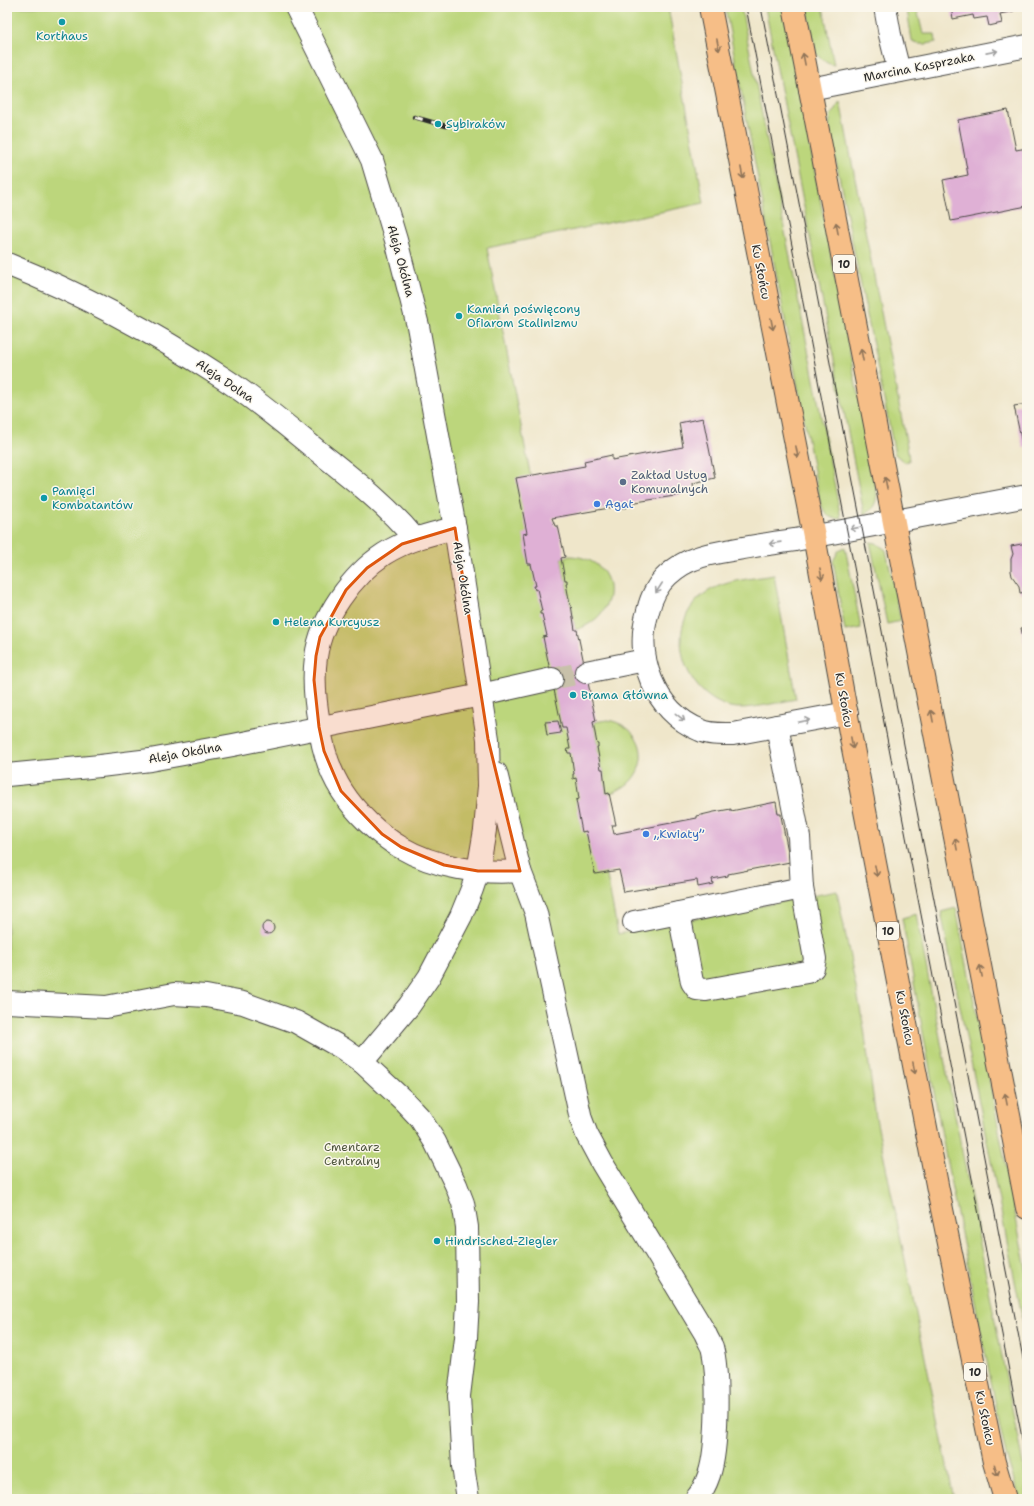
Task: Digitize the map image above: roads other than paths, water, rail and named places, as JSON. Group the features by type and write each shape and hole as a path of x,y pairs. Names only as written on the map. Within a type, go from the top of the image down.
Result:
{"main road":[{"name":"Ku Słońcu","path":"710,7 814,536 938,1190 994,1462 1005,1499"},
{"name":"10","path":"794,7 1027,1208"}],"street":[{"name":"Aleja Okólna","path":"7,775 150,760 481,695 455,528 418,326 396,240 372,160 296,7"},
{"path":"885,7 899,71"},
{"name":"Marcina Kasprzaka","path":"810,89 1027,46"},
{"name":"Aleja Dolna","path":"7,264 46,279 93,303 174,348 224,379 264,408 355,481 387,508 415,539"},
{"path":"847,713 733,734 718,734 701,731 686,723 672,712 662,699 652,682 645,660 643,642 644,623 650,602 667,576 677,567 693,559 712,553 814,536 1027,496"},
{"path":"455,528 415,539 384,554 367,568 346,590 332,610 320,637 316,656 314,680 319,728 324,751 341,791 370,823 401,847 444,864 478,871 498,873 520,871"},
{"path":"586,672 645,660"},
{"path":"552,679 481,695 488,739 520,871 536,913 577,1103 587,1135 602,1163 712,1347 716,1404 712,1462 705,1486 696,1499"},
{"path":"679,913 692,982 697,989 706,990 807,972 813,968 815,959 802,888 798,837 777,726"},
{"path":"362,1062 397,1021 429,977 461,916 478,871 485,830 489,786 488,739"},
{"path":"634,922 802,888"},
{"path":"7,1002 106,1007 174,994 216,997 243,1003 296,1022 342,1048 362,1062 420,1118 456,1185 463,1203 467,1227 468,1296 466,1338 459,1404 463,1466 468,1499"}],"tunnel":[{"path":"552,679 586,672"}],"tram line":[{"path":"746,7 1027,1464"},
{"path":"761,7 1027,1379"}],"railway":[{"path":"414,117 446,126"}],"place":[{"name":"Korthaus","path":"62,22"},
{"name":"Sybiraków","path":"438,124"},
{"name":"Kamień poświęcony Ofiarom Stalinizmu","path":"459,316"},
{"name":"Zakład Usług Komunalnych","path":"623,482"},
{"name":"Pamięci Kombatantów","path":"44,498"},
{"name":"Agat","path":"597,504"},
{"name":"Helena Kurcyusz","path":"276,622"},
{"name":"Brama Główna","path":"573,695"},
{"name":"„Kwiaty”","path":"646,834"},
{"name":"Hindrisched-Ziegler","path":"437,1241"}],"park label":[{"name":"Cmentarz Centralny","path":"352,1154"}]}
